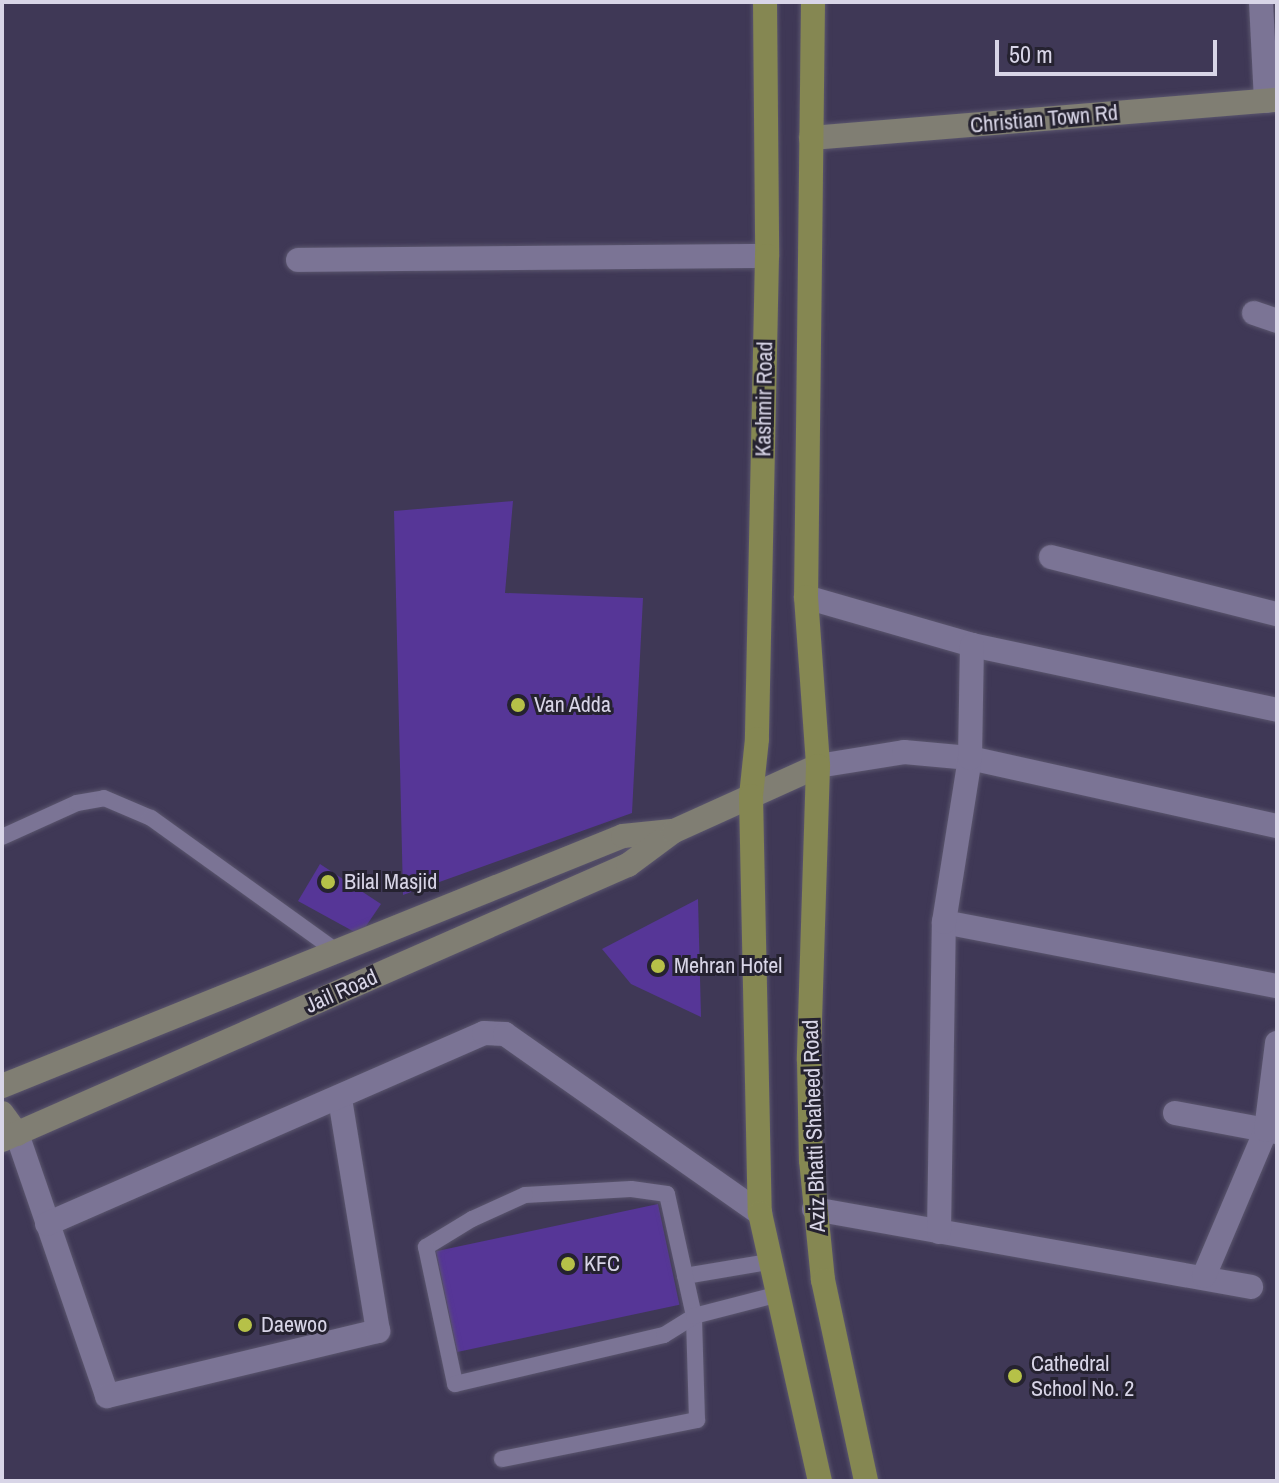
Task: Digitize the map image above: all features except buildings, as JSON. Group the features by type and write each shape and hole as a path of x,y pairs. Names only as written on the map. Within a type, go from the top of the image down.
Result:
{"main road":[{"name":"Kashmir Road","path":"751,796 757,739 767,256 765,2"},
{"name":"Kashmir Road","path":"813,2 806,597 818,766"},
{"name":"Christian Town Rd","path":"811,138 1272,101"},
{"name":"Jail Road","path":"9,1137 628,865 674,831 818,766"},
{"name":"Aziz Bhatti Shaheed Road","path":"818,766 809,1060 814,1209 823,1280 866,1481"},
{"path":"751,796 760,1213 820,1481"},
{"name":"Jail Road","path":"2,1086 339,953 623,836 674,831"},
{"path":"339,953 375,977"},
{"path":"2,1113 9,1137"}],"street":[{"path":"1261,2 1272,101"},
{"path":"298,260 767,256"},
{"path":"1051,557 1277,614"},
{"path":"806,597 972,645 1277,710"},
{"path":"939,1232 944,922 970,758 972,645"},
{"path":"818,766 904,752 970,758 1277,826"},
{"path":"944,922 1277,986"},
{"path":"47,1224 340,1099 484,1033 505,1034 760,1213"},
{"path":"1204,1276 1271,1131 1277,1043"},
{"path":"9,1137 47,1224 107,1396 378,1331 340,1099"},
{"path":"1175,1113 1271,1131"},
{"path":"814,1209 1204,1276 1251,1287"}],"lane":[{"path":"2,837 77,803 104,798 151,818 339,953"},
{"path":"502,1459 697,1420 694,1316 667,1194 658,1191 525,1195 426,1247 455,1384 664,1335 694,1316 776,1295"},
{"path":"685,1276 769,1262"}],"place":[{"name":"Van Adda","path":"518,705"},
{"name":"Bilal Masjid","path":"328,882"},
{"name":"Mehran Hotel","path":"658,966"},
{"name":"KFC","path":"568,1264"},
{"name":"Daewoo","path":"245,1325"},
{"name":"Cathedral School No. 2","path":"1015,1376"}]}
